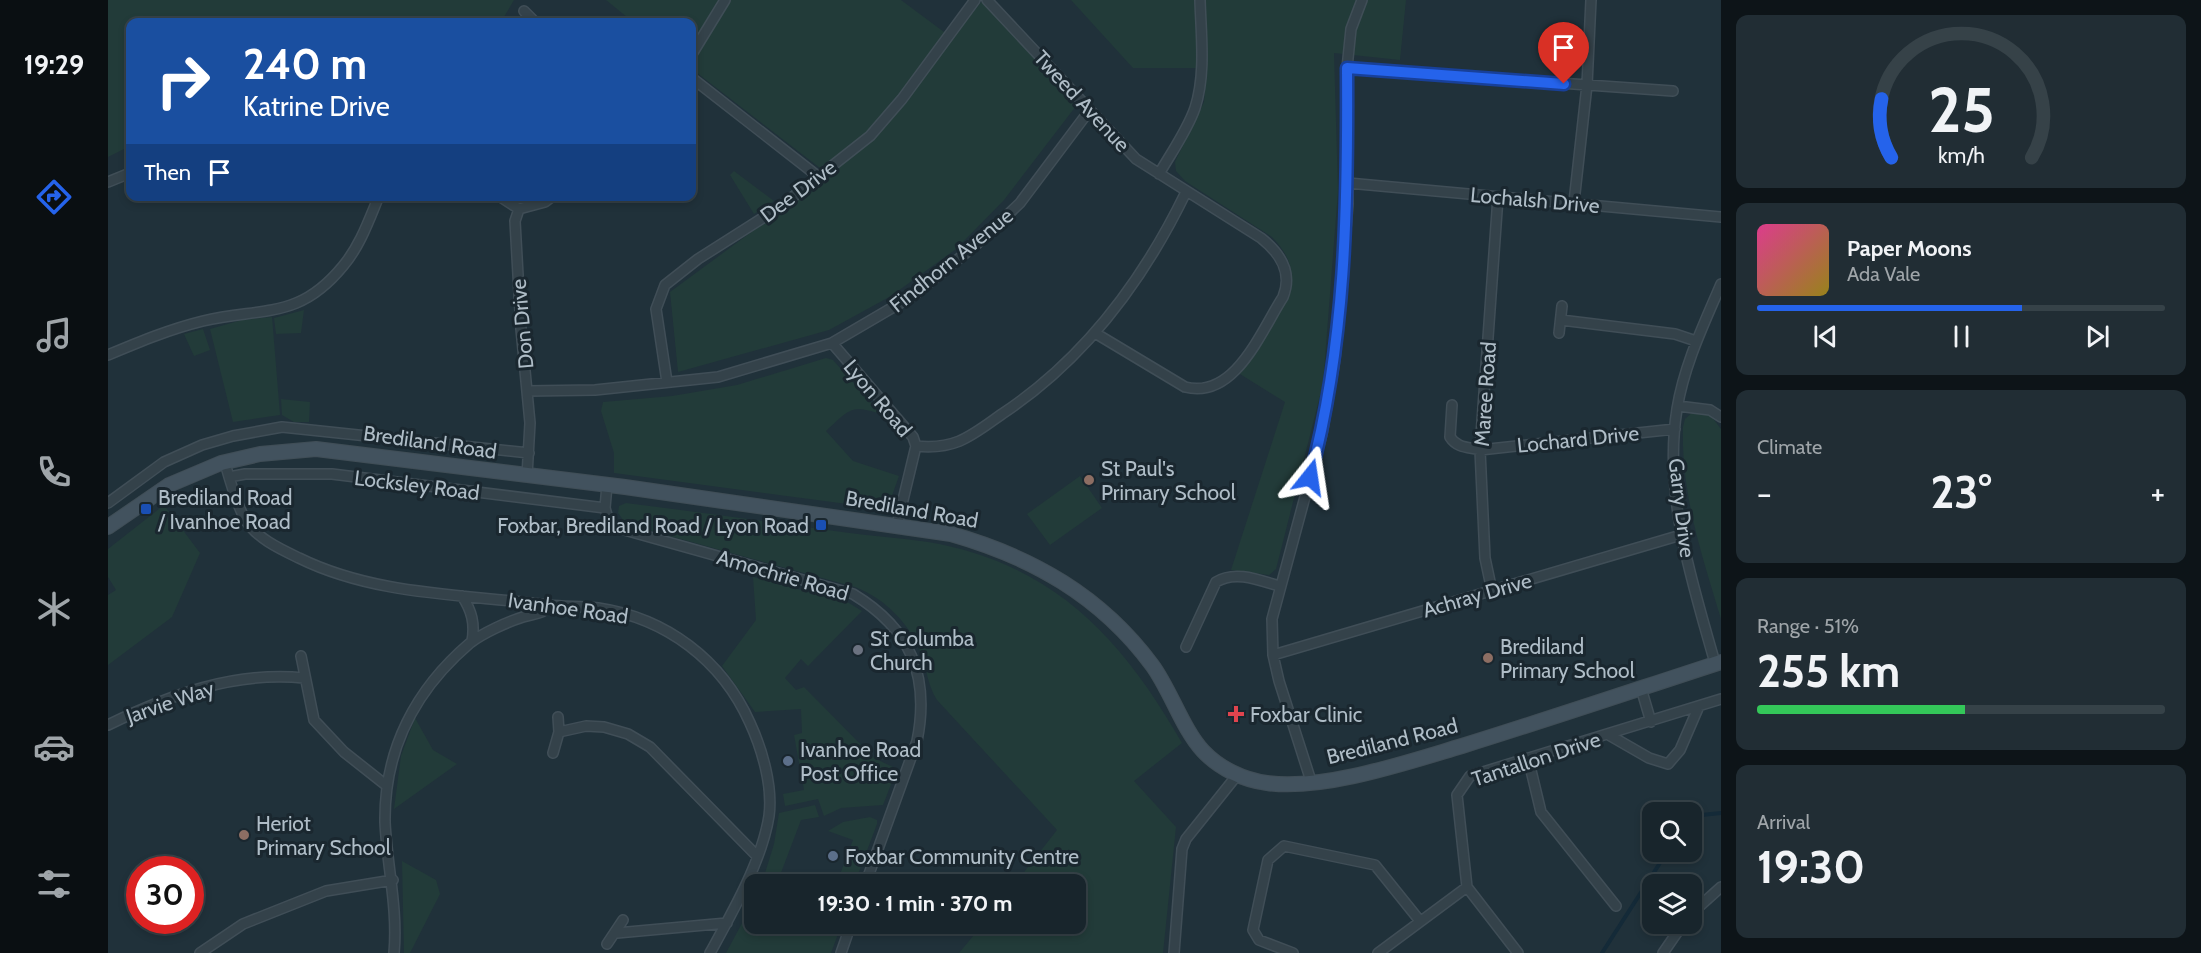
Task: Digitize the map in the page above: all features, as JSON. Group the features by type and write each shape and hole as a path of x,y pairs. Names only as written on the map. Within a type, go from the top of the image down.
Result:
{"street":[{"path":"696,47 725,0"},
{"name":"Dee Drive","path":"667,382 656,309 665,285 698,259 780,207 820,178 870,136 975,0"},
{"name":"Tweed Avenue","path":"987,0 1136,159 1261,238 1273,247 1286,270 1283,297 1238,368 1213,387 1194,389 1177,382 1095,333"},
{"path":"1159,174 1190,118 1197,97 1201,71 1200,0"},
{"path":"1311,781 1273,655 1272,619 1279,586 1322,434 1335,359 1348,183 1347,68 1351,29 1362,0"},
{"path":"1574,202 1587,85 1591,0"},
{"path":"524,10 531,18"},
{"path":"1347,68 1673,91"},
{"path":"696,81 820,178"},
{"name":"Findhorn Avenue","path":"528,391 596,390 718,377 832,343 914,295 978,243 1020,203 1089,111"},
{"path":"108,182 126,175"},
{"name":"Lochalsh Drive","path":"1348,183 1721,217"},
{"path":"916,446 942,448 968,437 1045,384 1095,333 1124,297 1154,252 1186,192"},
{"name":"Maree Road","path":"1492,591 1485,558 1480,450 1498,197"},
{"path":"108,355 145,339 204,321 296,305 316,292 344,265 357,245 377,201"},
{"path":"507,201 519,209 546,201"},
{"name":"Don Drive","path":"519,209 515,221 521,329 528,391 527,476"},
{"name":"Garry Drive","path":"1718,663 1681,535 1674,475 1678,406 1696,341 1721,284"},
{"path":"1559,333 1562,306"},
{"path":"1561,320 1675,334 1696,341"},
{"name":"Lyon Road","path":"832,343 909,430 916,446 897,525"},
{"path":"1452,405 1450,437 1457,445 1480,450"},
{"path":"1678,406 1710,410 1721,417"},
{"name":"Brediland Road","path":"109,500 164,462 202,445 282,427 529,453"},
{"name":"Lochard Drive","path":"1480,450 1675,429"},
{"name":"Brediland Road","path":"108,527 170,485 225,463 260,454 316,449 607,485 951,534 996,546 1056,577 1094,602 1125,632 1153,666 1202,750 1223,768 1265,783 1311,781 1392,767 1718,663"},
{"name":"Ivanhoe Road","path":"225,463 245,519 258,535 317,567 366,583 551,606 597,608 637,617 662,627 690,645 716,669 743,706 756,736 766,773 769,815 757,856 727,923 710,953"},
{"name":"Locksley Road","path":"229,477 245,474 332,474 605,508"},
{"path":"605,508 607,485"},
{"name":"Amochrie Road","path":"605,508 609,522 621,529 853,594 874,607 903,638 915,661 921,690 922,717 917,741 869,874"},
{"name":"Achray Drive","path":"1273,655 1681,535"},
{"path":"1186,647 1216,582 1224,577 1239,576 1279,586"},
{"path":"462,596 475,629 472,641"},
{"path":"394,953 397,925 386,822 387,786 403,727 416,701 444,667 472,641 523,617 543,614 551,606"},
{"path":"302,656 304,678 314,720 344,752 387,786"},
{"name":"Jarvie Way","path":"108,724 193,689 253,677 275,675 304,678"},
{"path":"1641,688 1651,722"},
{"name":"Tantallon Drive","path":"1467,887 1457,795 1470,776 1721,699"},
{"path":"1609,735 1649,758 1668,764 1673,761 1680,750 1698,706"},
{"path":"553,753 559,732 558,717"},
{"path":"559,732 586,726 604,727 628,734 650,747 757,856"},
{"path":"1528,759 1541,812 1616,906"},
{"path":"1174,953 1182,849 1186,839 1238,774"},
{"path":"1293,953 1259,940 1253,930 1268,860 1272,854 1284,846 1375,866 1420,921"},
{"path":"200,953 243,924 316,895 393,880"},
{"path":"1378,953 1467,887 1518,953"},
{"path":"1702,904 1721,887"},
{"path":"607,944 617,933 623,920"},
{"path":"617,933 727,923"},
{"path":"841,953 848,934"},
{"path":"1663,953 1676,934"}],"green space":[{"path":"108,0 514,0 501,18 126,18 126,148 108,157"},
{"path":"606,0 901,0 952,38 983,0 1076,106 1004,200 956,249 891,296 829,330 678,372 670,292 829,175 696,72 696,18 628,18"},
{"path":"1071,0 1406,0 1400,60 1334,53 1338,191 1323,384 1276,569 1269,575 1231,570 1285,402 1240,374 1284,302 1291,281 1288,260 1272,237 1185,181 1176,171 1175,162 1204,102 1207,68 1133,68"},
{"path":"734,171 774,201 754,214 730,175"},
{"path":"304,310 301,333 276,334 274,318"},
{"path":"272,317 280,415 233,422 210,329 242,320"},
{"path":"203,329 210,350 194,356 184,334"},
{"path":"826,358 833,360 881,414 856,409 845,414 826,431 853,461 899,476 885,509 614,473 614,453 601,411 603,402 672,396 737,385"},
{"path":"281,399 310,402 309,422 294,422 282,415"},
{"path":"1694,411 1711,416 1721,429 1721,619 1694,524 1685,477 1683,427 1685,419"},
{"path":"1080,476 1102,508 1050,545 1027,514"},
{"path":"626,503 928,542 972,552 1012,568 1047,587 1079,611 1135,670 1182,743 1134,781 1176,827 1163,953 959,953 975,934 1086,934 1086,874 1023,874 1057,830 937,700 912,634 887,606 855,587 626,524 618,513 619,506"},
{"path":"164,505 200,553 172,617 108,665 108,595 116,590 108,577 108,549"},
{"path":"753,577 849,603 862,611 808,666 801,659 785,678 796,690 804,687 874,758 897,769 883,805 841,808 824,816 818,799 785,806 783,794 804,790 794,735 802,733 801,709 755,712 722,666 756,620"},
{"path":"415,718 433,750 457,764 394,809 401,756"},
{"path":"815,805 819,817 801,820 781,874 768,874 765,873 774,844 779,813"},
{"path":"870,817 877,820 858,874 840,874 853,840 828,831 843,822"},
{"path":"402,861 436,880 440,894 410,953 404,953"},
{"path":"744,919 744,934 838,934 831,953 726,953"}],"waterway":[{"path":"1702,815 1721,813"},
{"path":"1602,953 1661,862"}],"place":[{"name":"St Paul's Primary School","path":"1089,480"},
{"name":"Brediland Road / Ivanhoe Road","path":"146,509"},
{"name":"Foxbar, Brediland Road / Lyon Road","path":"821,525"},
{"name":"St Columba Church","path":"858,650"},
{"name":"Brediland Primary School","path":"1488,658"},
{"name":"Foxbar Clinic","path":"1236,714"},
{"name":"Ivanhoe Road Post Office","path":"788,761"},
{"name":"Heriot Primary School","path":"244,835"},
{"name":"Foxbar Community Centre","path":"833,856"}],"route":[{"path":"1310,477 1322,434 1335,359 1348,204 1347,68 1564,84"}]}
